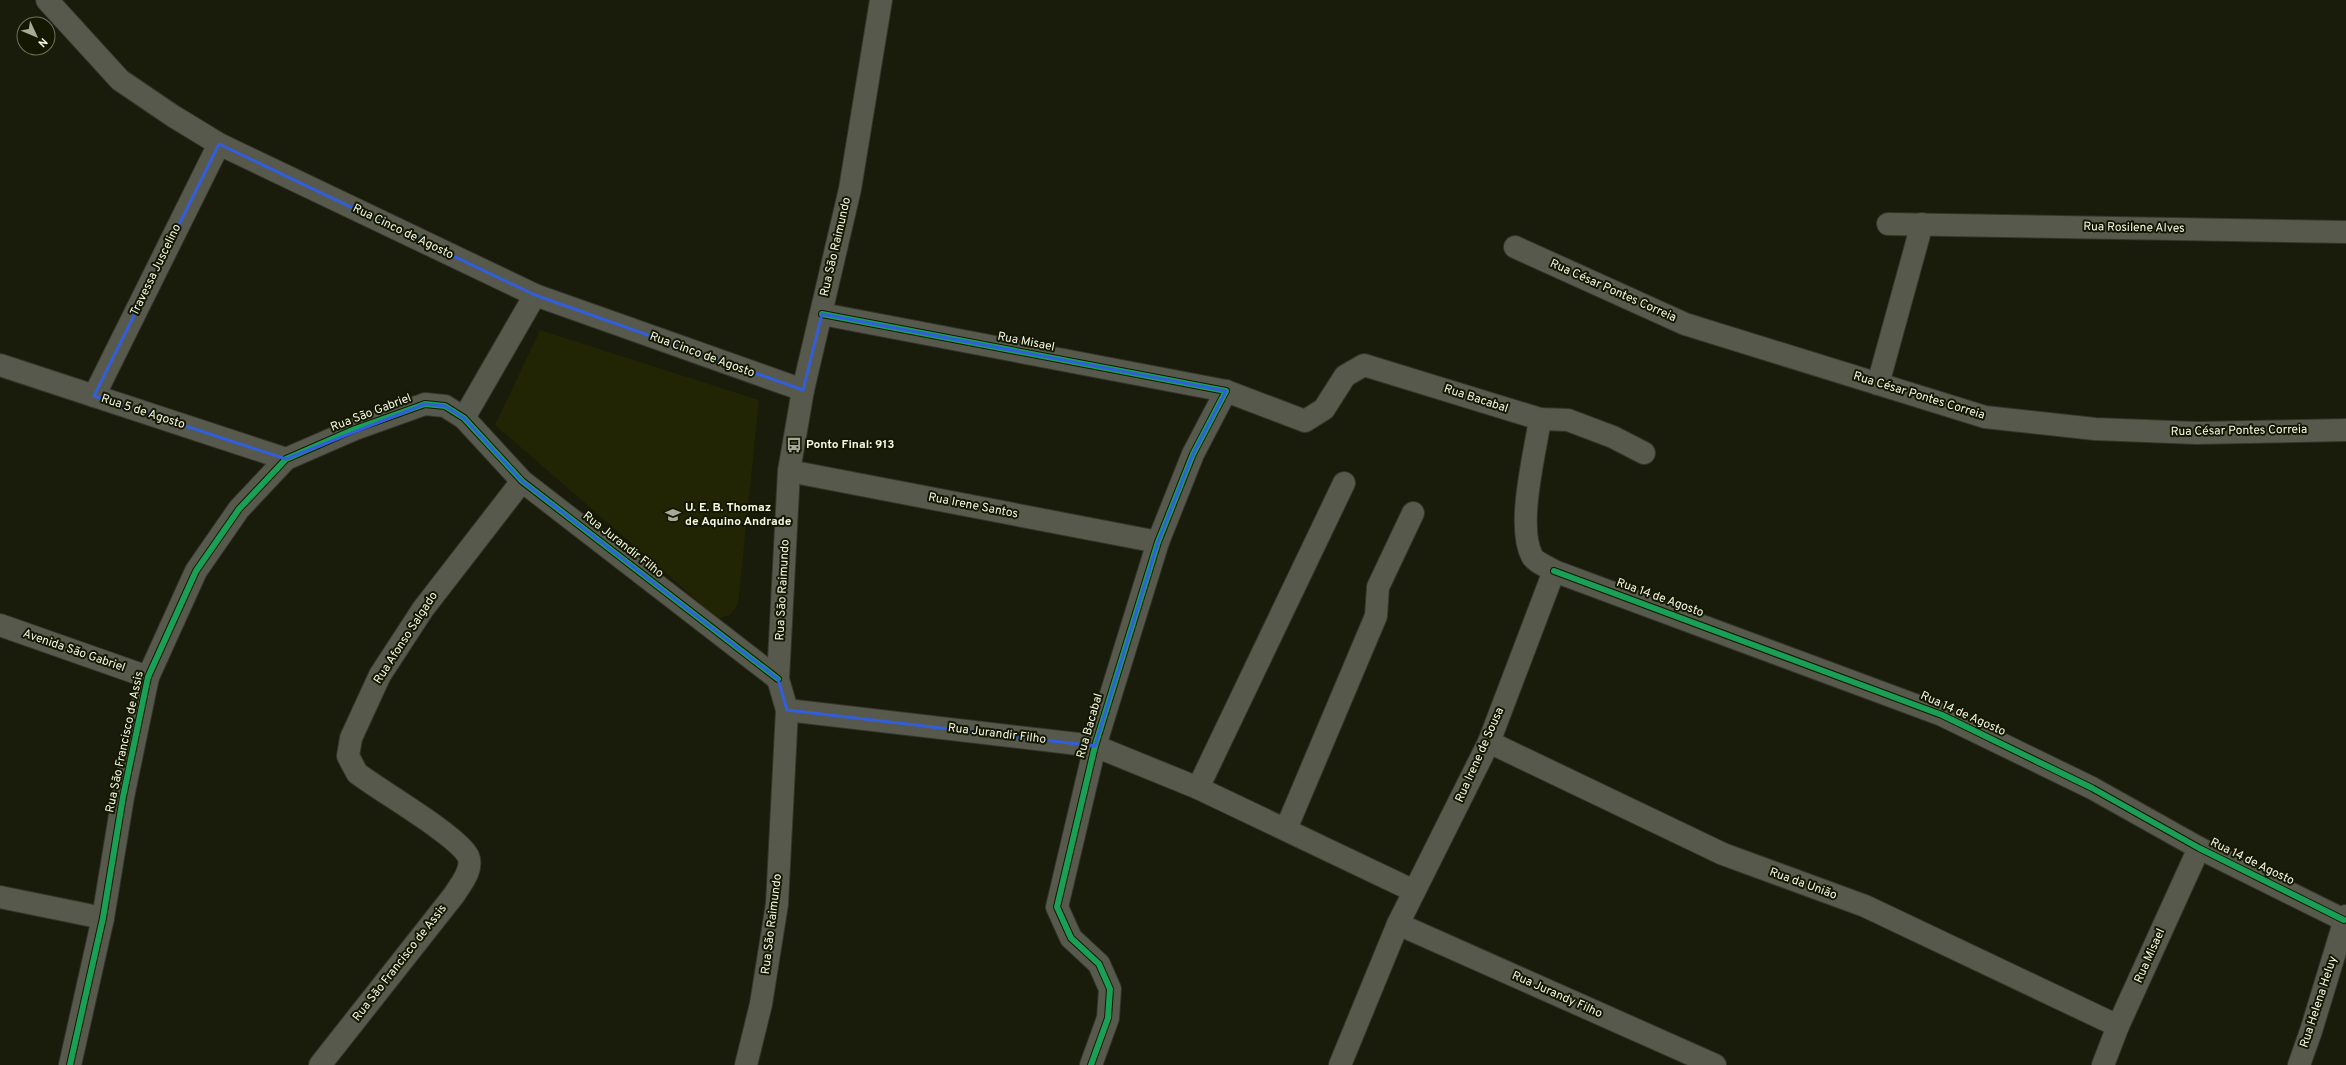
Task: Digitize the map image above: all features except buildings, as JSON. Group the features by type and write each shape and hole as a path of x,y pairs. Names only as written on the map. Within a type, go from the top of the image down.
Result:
{"street":[{"name":"Rua Cinco de Agosto","path":"47,0 120,80 173,116 219,144 535,295 803,390"},
{"name":"Rua São Raimundo","path":"746,1065 761,1004 777,904 787,710 778,678 789,471 803,390 850,189 881,0"},
{"name":"Travessa Juscelino","path":"94,396 219,144"},
{"name":"Rua Rosilene Alves","path":"1888,224 2346,232"},
{"path":"1878,384 1922,224"},
{"name":"Rua César Pontes Correia","path":"1516,247 1685,324 1985,417 2094,430 2197,433 2346,430"},
{"path":"464,418 535,295"},
{"name":"Rua Misael","path":"822,314 1226,391 1305,422 1324,409"},
{"name":"Rua 5 de Agosto","path":"0,365 286,459"},
{"name":"Rua Bacabal","path":"1324,409 1344,376 1364,365 1540,419 1568,420 1613,437 1644,453"},
{"name":"Rua Bacabal","path":"1091,1065 1108,1018 1110,988 1099,964 1071,938 1057,907 1095,746 1158,542 1193,454 1226,391"},
{"name":"Rua São Gabriel","path":"286,459 356,429 426,404 445,406 464,418"},
{"name":"Rua Jurandir Filho","path":"464,418 522,481 778,678"},
{"path":"1540,419 1526,506 1525,534 1532,557 1554,571"},
{"name":"Rua São Francisco de Assis","path":"70,1065 103,918 123,796 148,677 196,571 239,509 286,459"},
{"name":"Rua Irene Santos","path":"789,471 1158,542"},
{"name":"Rua Afonso Salgado","path":"468,857 454,840 357,773 348,756 351,738 359,717 380,676 423,609 522,481"},
{"path":"1344,484 1198,788 1286,829 1414,892"},
{"path":"1286,829 1376,616 1378,588 1413,513"},
{"name":"Rua Irene de Sousa","path":"1340,1065 1398,924 1489,742 1554,571"},
{"name":"Rua 14 de Agosto","path":"1554,571 1942,715 2092,788 2199,848 2345,918"},
{"name":"Avenida São Gabriel","path":"0,625 148,677"},
{"name":"Rua Jurandir Filho","path":"787,710 1095,746 1198,788"},
{"name":"Rua da União","path":"1489,742 1723,854 1865,906 2118,1026"},
{"name":"Rua Misael","path":"2103,1065 2118,1026 2199,848"},
{"name":"Rua São Francisco de Assis","path":"320,1065 454,895 468,872 468,857"},
{"path":"0,897 103,918"},
{"name":"Rua Helena Heluy","path":"2299,1065 2345,918"},
{"name":"Rua Jurandy Filho","path":"1398,924 1715,1065"}],"highlighted area":[{"path":"219,144 535,295 803,390 822,314 1226,391 1193,454 1158,542 1095,746 787,710 778,679 522,481 464,418 445,406 425,404 286,459 94,396"}],"shaded area":[{"name":"U. E. B. Thomaz de Aquino Andrade","path":"540,330 759,400 738,605 730,615 719,618 708,610 495,425"}],"cycle path":[{"path":"822,314 1226,391 1193,454 1158,542 1095,746 1057,907 1071,938 1099,964 1110,989 1108,1018 1091,1065"},
{"path":"70,1065 103,918 123,797 148,677 196,571 239,509 286,459 355,429 425,404 445,406 464,418 522,481 778,679"},
{"path":"1554,571 1942,715 2092,788 2199,848 2344,920"}],"place":[{"name":"Ponto Final: 913","path":"794,445"},
{"name":"U. E. B. Thomaz de Aquino Andrade","path":"673,515"}]}
